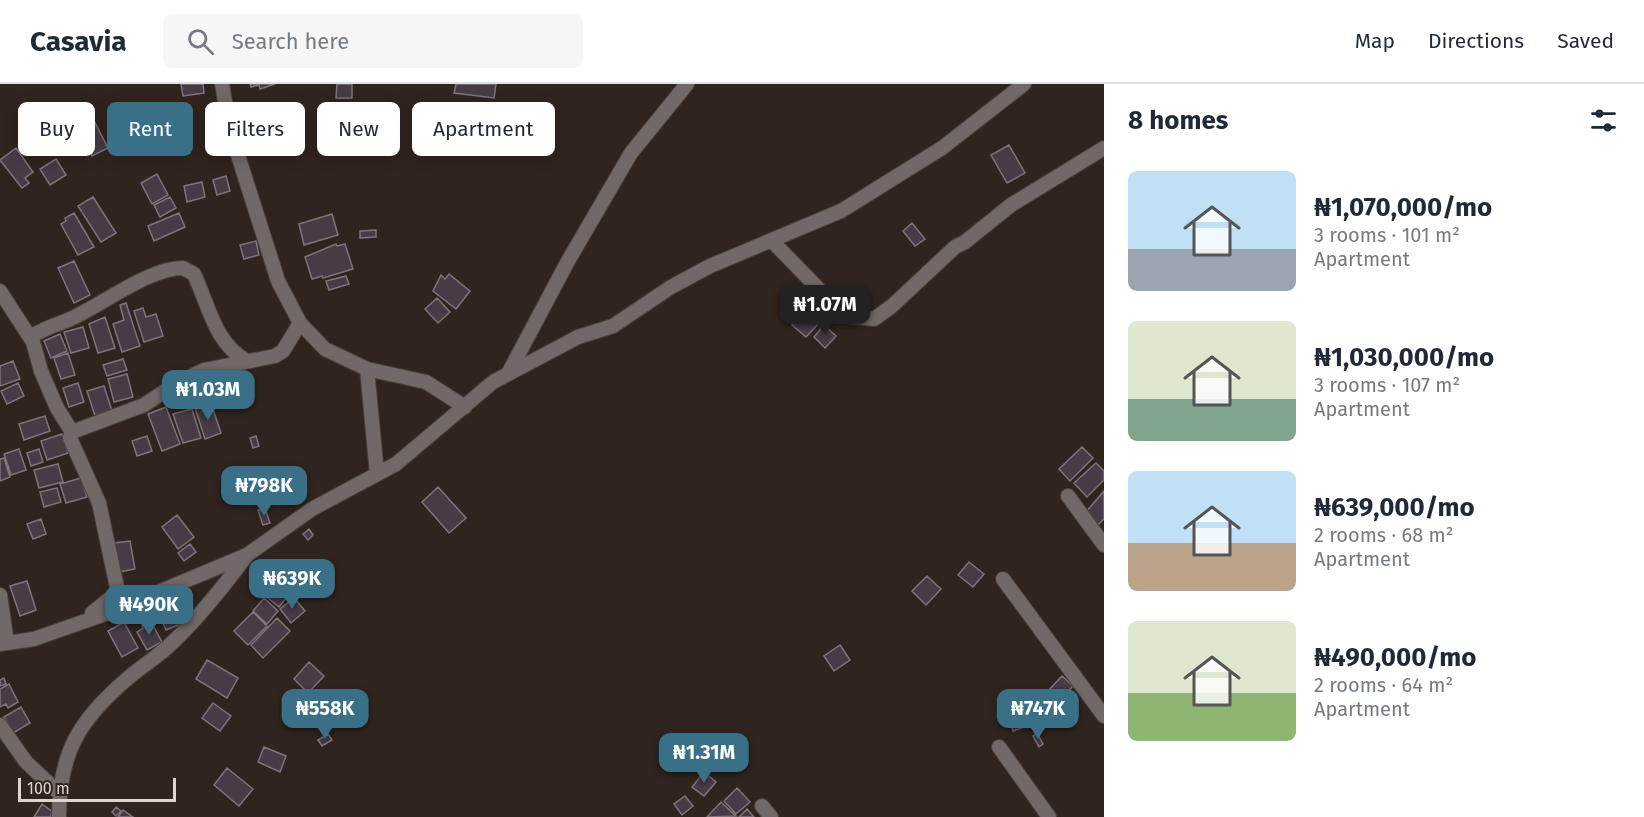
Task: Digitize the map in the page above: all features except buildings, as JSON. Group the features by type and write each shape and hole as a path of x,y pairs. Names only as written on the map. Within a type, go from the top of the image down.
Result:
{"street":[{"path":"222,84 230,130 278,281 300,323 325,349 368,369 426,382 465,407"},
{"path":"509,372 568,261 631,153 687,84"},
{"path":"0,595 4,644 34,639 84,621 247,555 312,509 396,464 493,382 509,372 578,337 613,326 671,286 710,266 841,211 942,148 1024,84"},
{"path":"772,241 845,316 874,319 892,306 955,247 965,242 1011,205 1104,148"},
{"path":"30,337 135,285 175,268 183,268 194,274 224,344 234,354 247,361"},
{"path":"0,291 30,337 53,399 72,432 70,438 99,502 118,592 84,621"},
{"path":"72,432 144,405 177,383 204,370 247,361 262,361 283,351 300,323"},
{"path":"368,369 377,474"},
{"path":"1068,496 1104,546"},
{"path":"59,817 59,793 69,753 82,723 127,679 171,644 214,600 247,555"},
{"path":"1003,579 1104,717"},
{"path":"0,725 26,762 59,793"},
{"path":"999,747 1049,817"}]}
